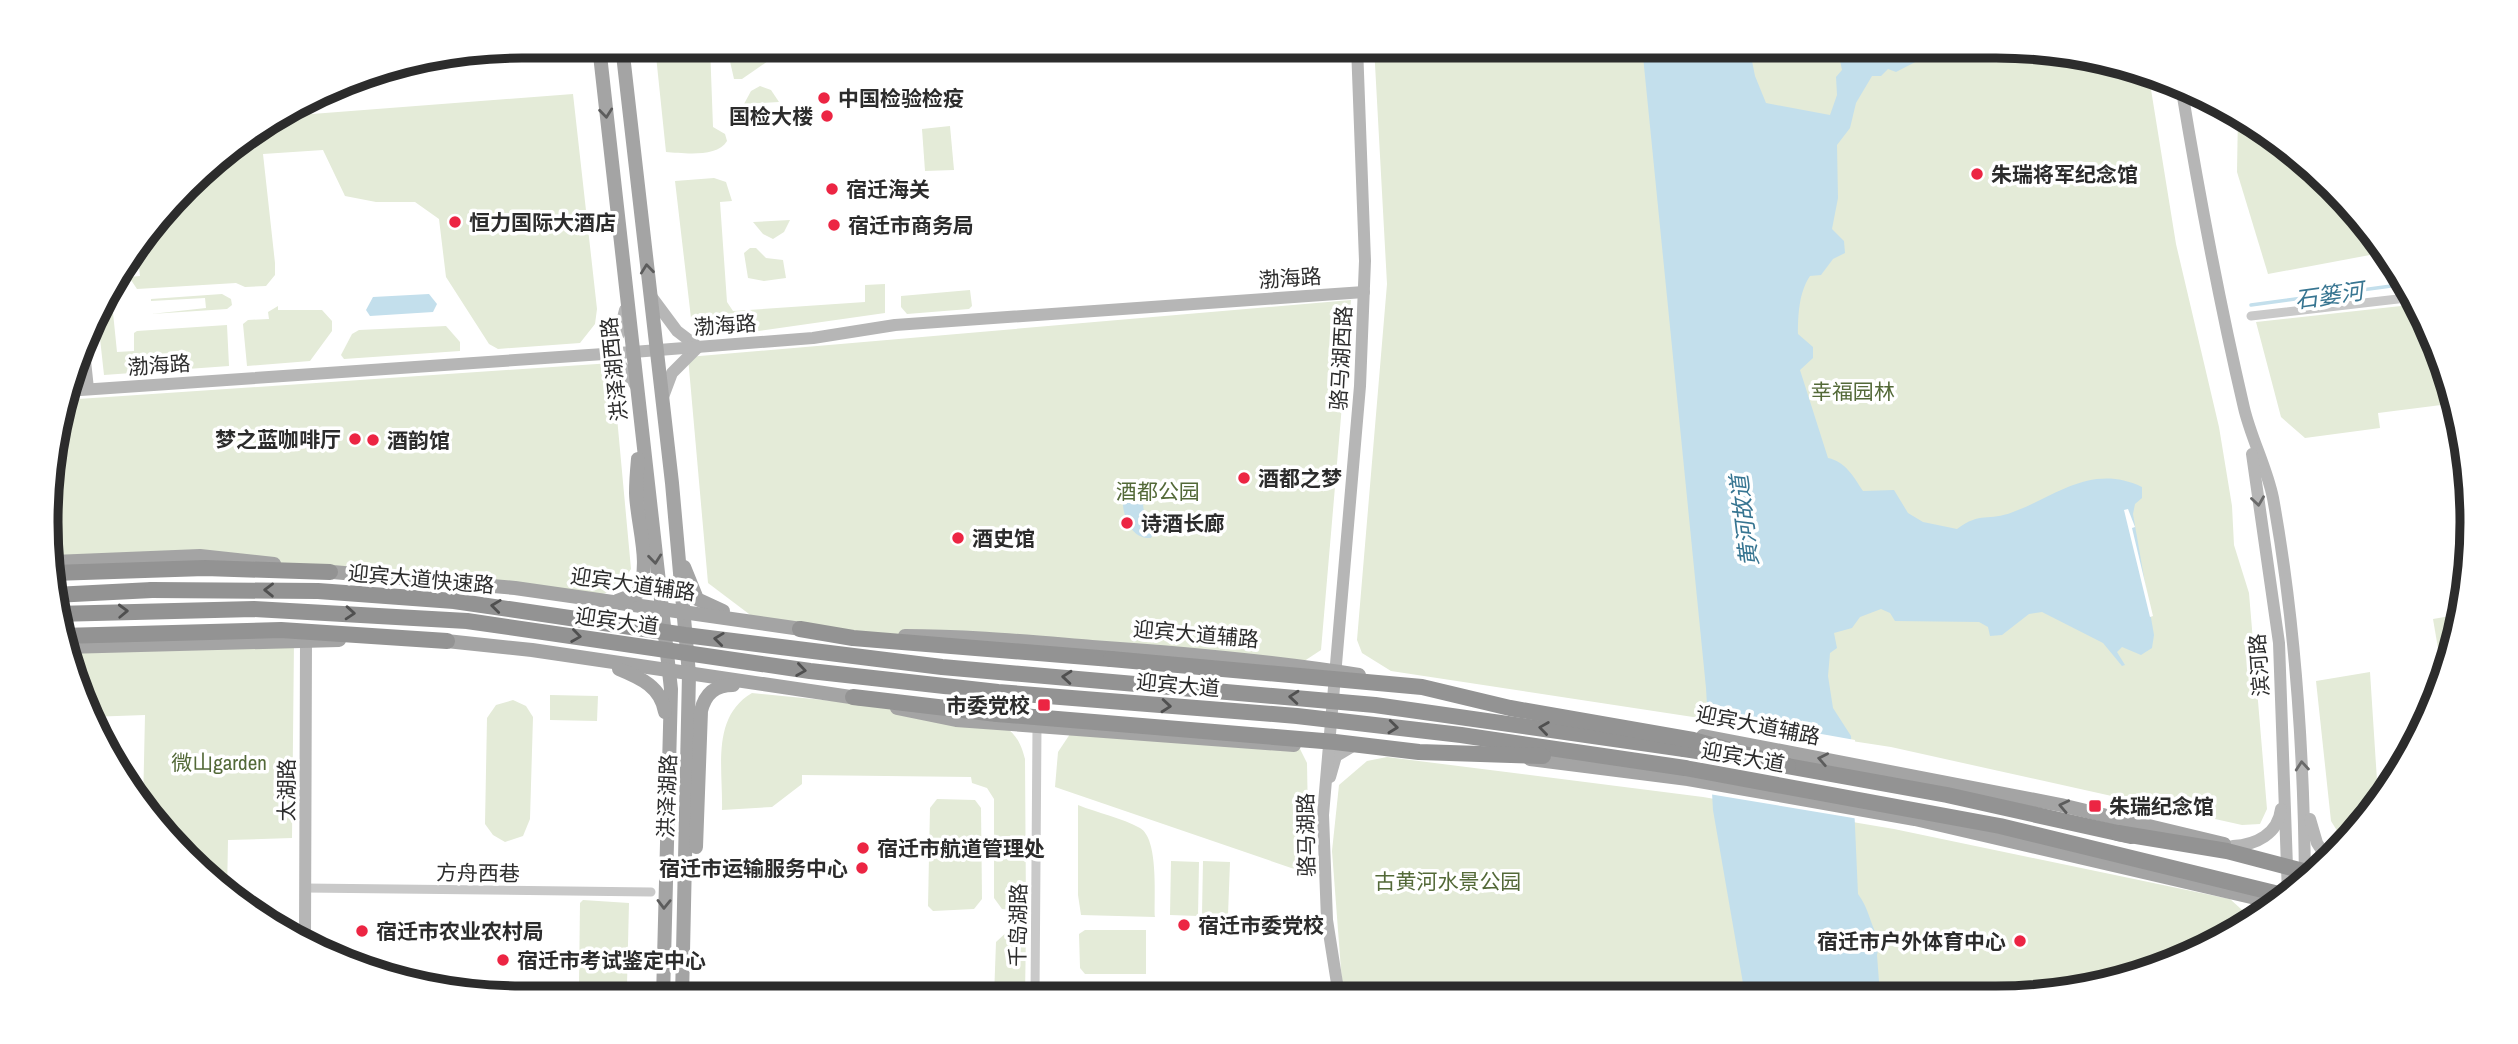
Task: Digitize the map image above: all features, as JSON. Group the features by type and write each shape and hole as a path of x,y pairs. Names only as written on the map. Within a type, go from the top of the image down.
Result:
{"highway":[{"path":"61,573 205,568 330,572"},
{"name":"迎宾大道快速路","path":"64,594 152,590 317,591 454,601 685,635"},
{"name":"迎宾大道","path":"67,614 254,609 467,621 810,671 998,692 1461,734 2000,826 2266,899"},
{"path":"800,629 853,638 1422,687 1510,708 1693,740 1788,766"},
{"path":"72,635 281,630 447,640"},
{"name":"迎宾大道","path":"685,635 942,667 1375,705 1788,766 2118,832 2292,879"},
{"path":"852,696 997,714 1335,742 1419,752 1518,754 1684,773"},
{"path":"2118,832 2305,868"}],"main road":[{"name":"洪泽湖西路","path":"600,58 671,689"},
{"name":"洪泽湖西路","path":"623,58 672,483 680,596"},
{"path":"613,602 630,598 638,593 642,585 644,566 636,492 640,419"},
{"path":"672,483 683,566 697,599 715,610 757,617 800,629"},
{"name":"迎宾大道辅路","path":"60,562 215,556 330,572 438,579 800,629 877,636 971,636 1254,659 1464,691 1536,707 1682,732 2062,805 2233,846 2306,867"},
{"name":"洪泽湖路","path":"680,596 689,674 682,986"},
{"path":"75,647 447,640 852,696 956,720 1272,745 1363,742 1684,773 1893,814 2266,899"},
{"path":"557,654 619,669 655,688 665,710 667,800"},
{"path":"683,986 694,886 704,701 712,689 722,685 799,694 826,693"},
{"name":"洪泽湖路","path":"663,986 671,689"}],"street":[{"name":"骆马湖西路","path":"1334,671 1356,441 1364,292 1357,58"},
{"name":"滨河路","path":"2183,97 2205,235 2250,433 2278,637 2287,883"},
{"name":"渤海路","path":"77,390 633,352 813,338 895,326 1364,292"},
{"path":"650,295 677,331 698,347 672,373 662,401"},
{"path":"627,297 619,334 604,354 620,364 636,387"},
{"path":"2251,316 2402,298"},
{"path":"85,364 88,389"},
{"name":"滨河路","path":"2250,433 2273,495 2292,641 2310,864"},
{"path":"2233,846 2248,845 2263,838 2278,822 2281,812 2276,716 2278,637"},
{"name":"太湖路","path":"305,932 306,641"},
{"name":"骆马湖路","path":"1334,671 1323,815 1328,920 1338,986"},
{"name":"千岛湖路","path":"1035,986 1037,727"},
{"path":"1328,920 1325,820 1330,772 1336,756 1346,748 1363,742"},
{"path":"2305,796 2317,843 2322,851"},
{"name":"方舟西巷","path":"305,888 651,892"}],"green space":[{"path":"656,58 710,58 713,127 725,134 727,141 716,150 708,152 666,152"},
{"path":"729,58 767,58 768,61 742,79 734,79"},
{"name":"幸福园林","path":"1375,58 2026,59 2087,67 2150,84 2176,244 2219,427 2232,506 2234,545 2249,593 2267,809 2260,824 2242,825 1891,747 1391,671 1362,653 1357,640 1387,284"},
{"path":"760,86 771,90 779,102 744,104 751,91"},
{"path":"573,94 597,309 595,324 580,343 498,349 489,344 446,277 439,219 415,202 376,202 345,196 323,150 263,154 275,263 275,275 266,286 245,287 236,283 137,289 129,277 140,276 138,261 173,216 239,154 300,115"},
{"path":"950,126 954,170 925,171 922,129"},
{"path":"2238,126 2302,173 2345,216 2375,254 2268,274 2237,172"},
{"path":"714,178 726,182 732,201 720,202 727,302 733,311 865,302 865,285 885,284 885,313 730,335 698,332 691,318 675,181"},
{"path":"790,220 784,232 773,239 763,234 753,222"},
{"path":"750,248 756,248 766,258 783,260 786,278 764,281 748,278 744,253"},
{"path":"970,290 972,306 969,309 907,314 901,307 901,296"},
{"path":"222,294 231,299 232,305 227,309 151,314 206,308 205,298 151,299"},
{"name":"酒都公园","path":"1351,300 1321,650 1283,675 932,649 753,617 708,583 688,357"},
{"path":"112,305 117,352 134,351 134,333 137,331 227,325 229,366 104,375 99,331"},
{"path":"2406,305 2425,344 2445,405 2378,413 2380,428 2305,438 2281,417 2256,322"},
{"path":"278,306 278,310 322,310 332,321 332,331 310,361 247,366 243,324 248,320 269,319 268,312"},
{"path":"446,326 460,342 460,351 344,359 341,355 352,334 359,330"},
{"path":"612,363 631,569 617,590 595,596 444,576 61,570 59,492 67,431 75,399"},
{"path":"2450,616 2440,658 2433,619"},
{"name":"微山garden","path":"73,638 294,640 292,838 228,840 227,880 216,871 173,828 143,790 145,715 101,717 82,671"},
{"path":"2370,672 2377,786 2339,834 2331,821 2316,681"},
{"path":"752,693 987,716 1007,728 1020,743 1025,759 1026,911 1002,909 994,898 994,799 987,788 972,783 971,777 802,775 802,784 772,807 722,810 721,761 725,729 739,703"},
{"path":"550,695 598,696 597,721 550,720"},
{"path":"513,700 526,706 533,717 530,819 523,836 505,842 493,835 485,824 487,718 496,705"},
{"path":"1072,731 1299,747 1307,763 1309,874 1055,787 1058,752"},
{"name":"古黄河水景公园","path":"1387,757 1703,797 1894,829 2230,899 2246,913 2201,938 2145,962 2087,977 2026,985 1342,986 1332,851 1339,785 1367,761"},
{"path":"937,799 975,800 981,808 982,899 974,909 933,911 928,906 930,808"},
{"path":"1078,805 1133,824 1146,834 1153,856 1155,917 1081,915 1078,895"},
{"path":"1171,861 1199,862 1198,916 1170,915"},
{"path":"1203,861 1230,862 1228,915 1202,914"},
{"path":"583,900 629,903 627,985 579,984 580,903"},
{"path":"1026,929 1025,986 994,986 996,942 1009,930"},
{"path":"1085,930 1146,930 1146,974 1085,974 1080,968 1079,934"}],"water":[{"name":"黄河故道","path":"1643,58 1751,58 1755,76 1766,103 1830,115 1837,95 1836,77 1842,70 1840,58 1923,58 1896,72 1888,69 1881,76 1872,76 1856,103 1850,128 1837,145 1838,198 1832,229 1844,241 1845,253 1833,259 1821,275 1810,276 1803,289 1798,319 1798,334 1813,347 1813,358 1800,370 1828,458 1844,466 1863,491 1894,490 1908,513 1923,522 1957,529 1972,520 2013,512 2075,484 2091,480 2124,481 2142,487 2142,498 2135,504 2133,514 2154,635 2152,648 2141,655 2122,647 2117,652 2125,665 2122,666 2103,643 2042,612 2029,614 2002,635 1990,636 1988,627 1979,622 1895,621 1890,613 1881,609 1860,617 1852,628 1834,633 1837,648 1830,653 1828,676 1833,708 1851,736 1858,894 1880,941 1877,955 1879,986 1743,986 1713,810 1706,688"},
{"path":"429,294 437,304 433,312 370,316 366,310 373,297"},
{"path":"1132,484 1141,489 1145,514 1156,528 1151,538 1136,534 1124,514 1123,490"}],"pier":[{"path":"2128,509 2135,527 2132,528 2153,616 2150,617 2124,510"},
{"path":"1704,713 1855,740 1859,819 1709,794"}],"waterway":[{"name":"石篓河","path":"2251,305 2395,285"}],"place":[{"name":"中国检验检疫","path":"824,98"},
{"name":"国检大楼","path":"827,116"},
{"name":"朱瑞将军纪念馆","path":"1977,174"},
{"name":"宿迁海关","path":"832,189"},
{"name":"恒力国际大酒店","path":"455,222"},
{"name":"宿迁市商务局","path":"834,225"},
{"name":"梦之蓝咖啡厅","path":"355,439"},
{"name":"酒韵馆","path":"373,440"},
{"name":"酒都之梦","path":"1244,478"},
{"name":"诗酒长廊","path":"1127,523"},
{"name":"酒史馆","path":"958,538"},
{"name":"市委党校","path":"1044,705"},
{"name":"朱瑞纪念馆","path":"2095,806"},
{"name":"宿迁市航道管理处","path":"863,848"},
{"name":"宿迁市运输服务中心","path":"862,868"},
{"name":"宿迁市委党校","path":"1184,925"},
{"name":"宿迁市农业农村局","path":"362,931"},
{"name":"宿迁市户外体育中心","path":"2020,941"},
{"name":"宿迁市考试鉴定中心","path":"503,960"}]}
